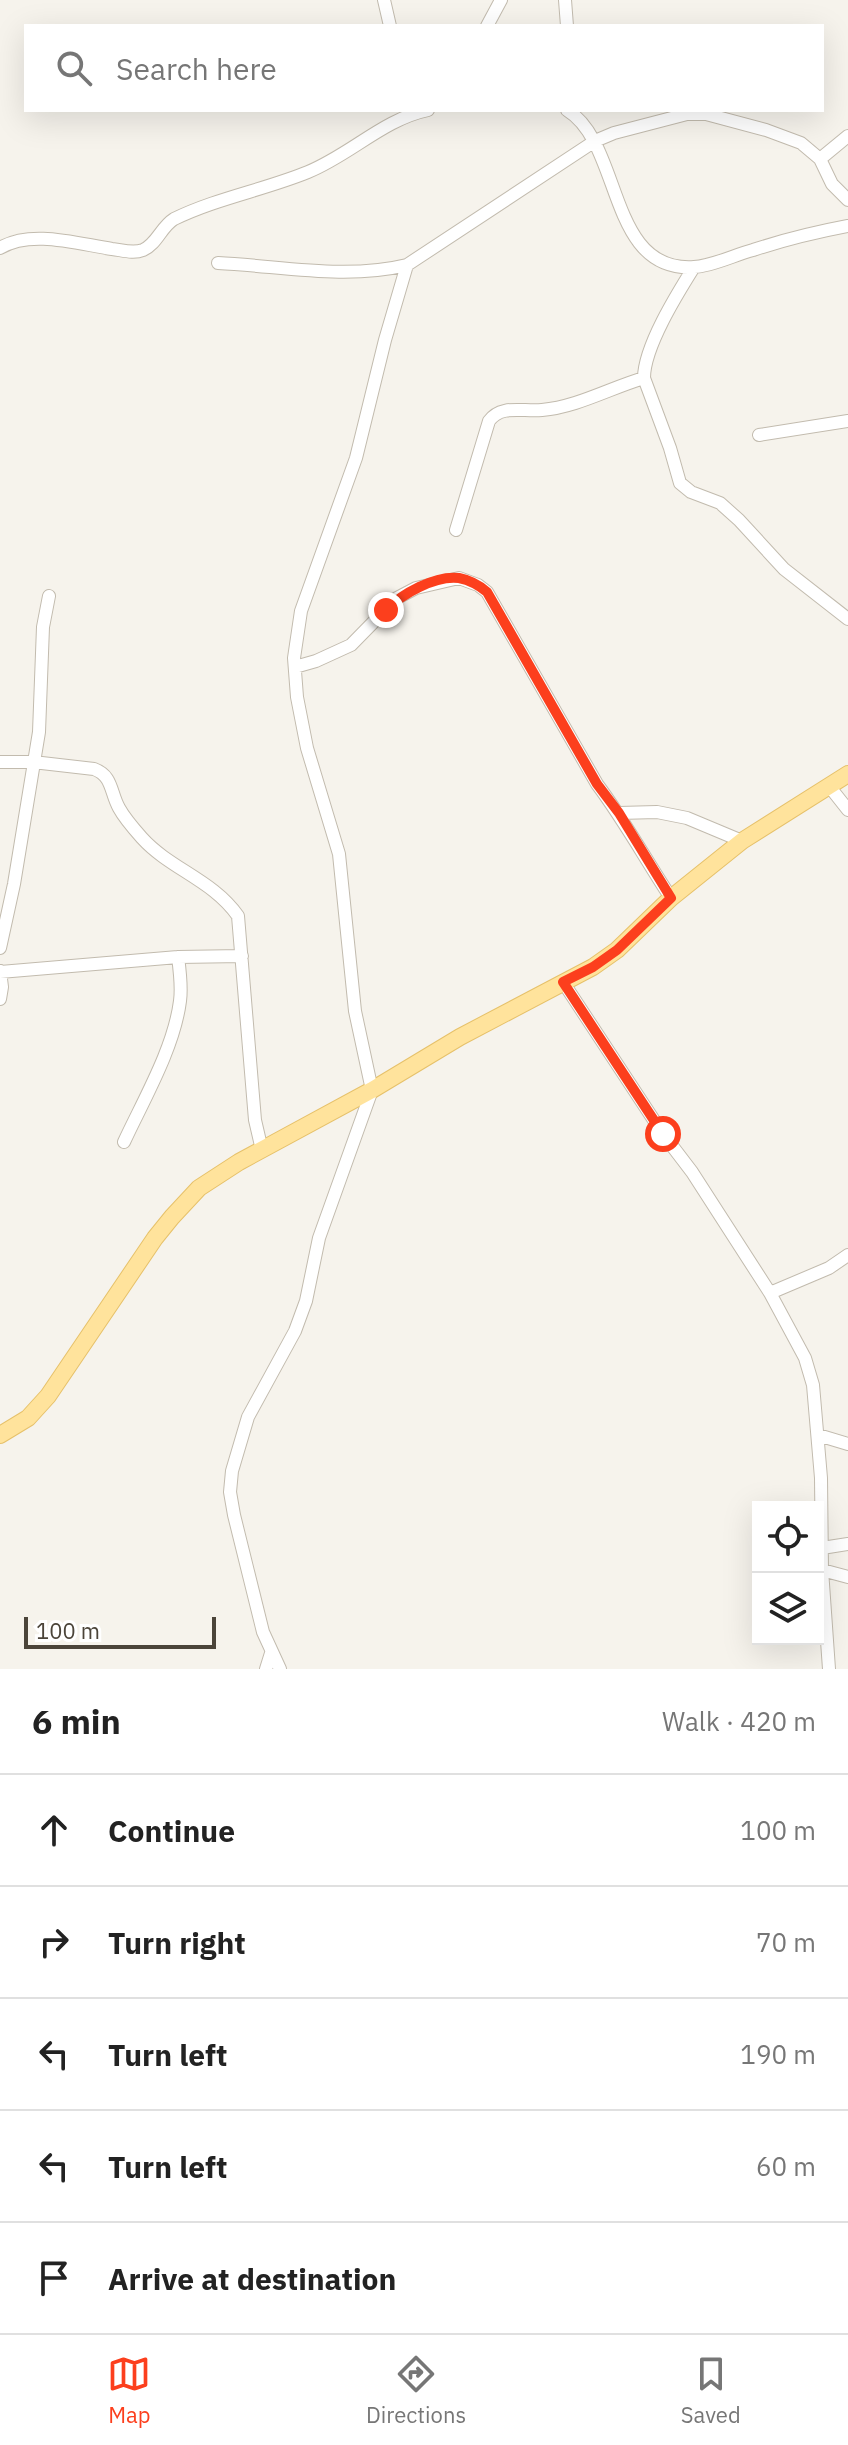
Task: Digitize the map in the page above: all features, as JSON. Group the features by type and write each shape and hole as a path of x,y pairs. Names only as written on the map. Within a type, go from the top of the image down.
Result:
{"main road":[{"path":"0,1435 28,1418 48,1396 172,1217 199,1188 239,1162 372,1090 460,1037 593,967 617,950 671,898 742,841 848,774"}],"street":[{"path":"384,0 390,24"},
{"path":"488,24 501,0"},
{"path":"565,0 567,24"},
{"path":"0,248 23,239 139,252 152,245 174,219 241,193 307,173 339,158 407,112"},
{"path":"570,112 581,120 595,141 638,242 647,252 670,264 694,267 848,226"},
{"path":"582,112 586,128"},
{"path":"218,263 355,272 381,271 407,265 595,141 626,130 697,114 790,137 820,159 832,184 848,200"},
{"path":"820,159 848,136"},
{"path":"280,1669 271,1653 257,1609 234,1515 230,1492 232,1471 248,1417 295,1331 306,1301 319,1238 372,1090 355,1011 339,854 307,748 297,697 294,658 301,611 356,458 407,265"},
{"path":"694,267 679,291 644,367 644,378 666,434 680,483 691,492 720,503 784,569 848,619"},
{"path":"456,530 493,415 509,410 555,408 644,378"},
{"path":"759,435 848,421"},
{"path":"295,667 351,645 397,598 416,588 459,578 478,585 487,592 597,784 619,813 671,898"},
{"path":"0,948 14,884 40,721 43,627 49,596"},
{"path":"0,762 33,762 102,772 108,778 119,807 143,839 195,875 231,905 238,916 255,1120 262,1150"},
{"path":"829,786 848,810"},
{"path":"619,813 657,812 687,818 742,841"},
{"path":"0,999 0,971 178,957 242,956"},
{"path":"124,1142 169,1043 180,1001 178,957"},
{"path":"563,982 770,1293 805,1358 813,1385 821,1501"},
{"path":"770,1293 829,1268 848,1255"},
{"path":"818,1435 848,1444"},
{"path":"824,1548 848,1544"},
{"path":"824,1571 848,1577"},
{"path":"822,1573 829,1669"},
{"path":"266,1669 271,1653"}],"route":[{"path":"386,610 397,598 440,581 459,578 487,592 597,784 619,813 671,898 617,950 563,982 663,1134"}]}
